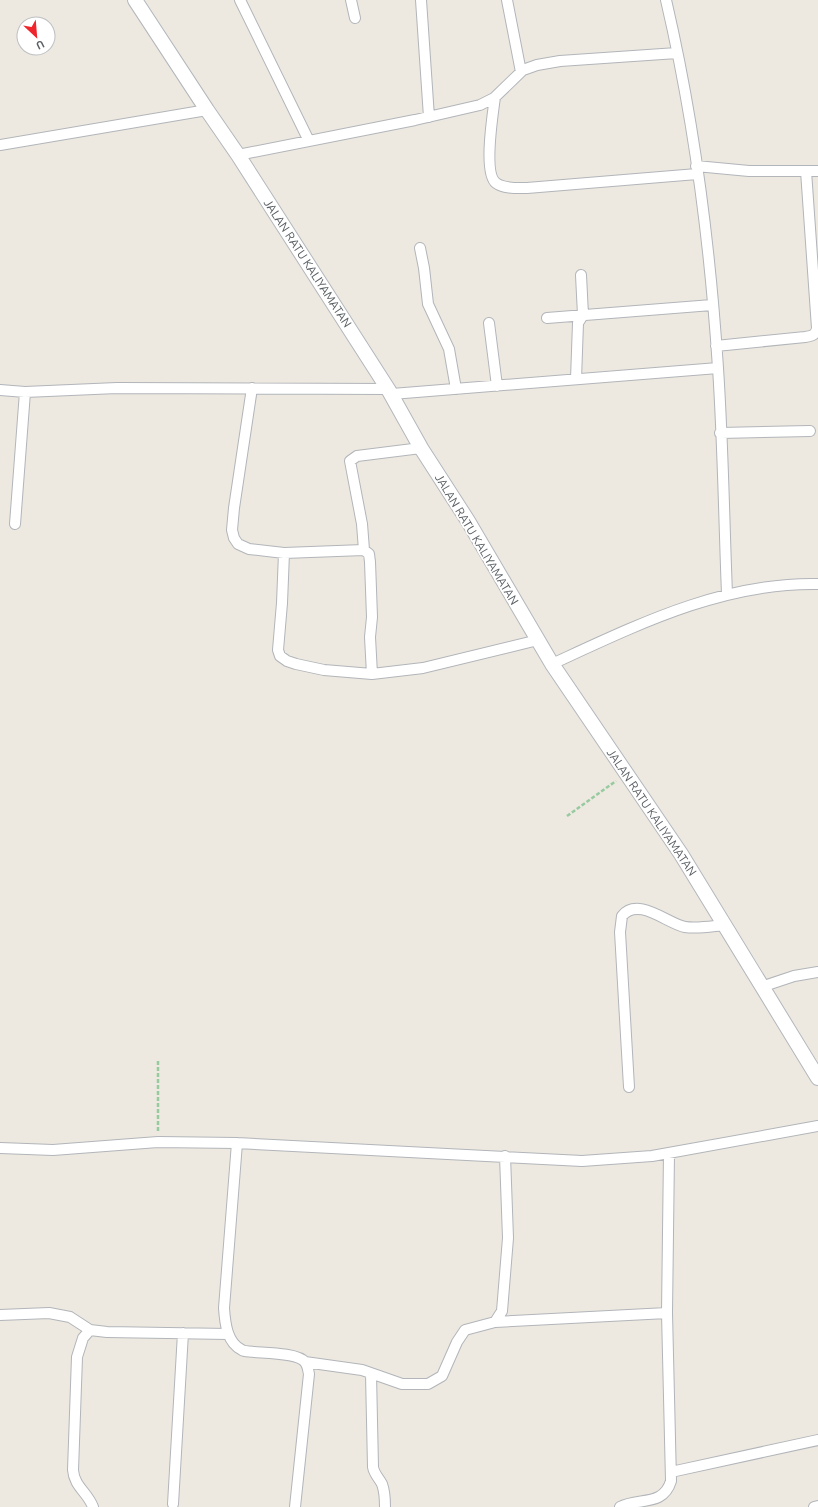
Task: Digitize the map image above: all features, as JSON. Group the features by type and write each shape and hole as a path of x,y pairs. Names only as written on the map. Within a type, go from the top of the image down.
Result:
{"main road":[{"name":"JALAN RATU KALIYAMATAN","path":"135,0 238,155 390,391 421,448 468,521 552,664 681,854 726,925 761,987 818,1078"}],"street":[{"path":"240,0 309,141"},
{"path":"351,0 355,18"},
{"path":"422,0 430,117"},
{"path":"507,0 521,72"},
{"path":"666,0 691,130 712,305 718,368 727,594"},
{"path":"238,155 430,117 480,105 495,97 521,72 532,66 560,61 677,53"},
{"path":"495,97 489,162 492,178 496,183 511,188 527,188 697,170 818,171"},
{"path":"0,145 207,110"},
{"path":"716,346 805,337 815,334 817,328 806,171"},
{"path":"420,248 428,304 449,349 456,389"},
{"path":"576,379 578,323 583,315 580,274"},
{"path":"547,318 712,305"},
{"path":"489,323 497,386"},
{"path":"0,390 25,392 117,388 252,388 390,391 456,389 718,368"},
{"path":"252,388 234,508 232,530 234,538 238,544 249,548 284,553 364,550 369,554 372,618 370,637 372,674"},
{"path":"15,524 25,392"},
{"path":"720,433 810,431"},
{"path":"364,550 362,524 350,461 357,456 421,448"},
{"path":"284,553 278,650 280,656 287,661 324,670 372,674 423,668 538,640"},
{"path":"552,664 647,622 697,603 727,594 779,585 818,584"},
{"path":"629,1087 621,970 620,925 622,916 629,911 640,909 655,914 672,923 686,927 726,925"},
{"path":"761,987 794,976 818,972"},
{"path":"0,1148 53,1150 158,1142 237,1143 582,1161 652,1156 818,1126"},
{"path":"237,1143 224,1308 228,1334 234,1344 242,1350 282,1354 300,1358 305,1362 362,1370 402,1384 428,1384 442,1376 457,1342 465,1330 495,1322 668,1313"},
{"path":"620,1507 662,1495 668,1489 671,1481 668,1313 669,1153"},
{"path":"495,1322 502,1311 507,1262 508,1238 505,1156"},
{"path":"0,1315 49,1313 70,1317 90,1330 107,1332 228,1334"},
{"path":"90,1330 83,1338 77,1357 73,1477 77,1485 90,1500 93,1507"},
{"path":"173,1504 183,1334"},
{"path":"295,1507 309,1374 305,1362"},
{"path":"371,1374 373,1467 374,1472 384,1490 385,1507"},
{"path":"671,1472 818,1440"},
{"path":"641,1502 652,1507"},
{"path":"814,1507 818,1506"}],"path":[{"path":"567,816 626,774"},
{"path":"158,1061 158,1142"}]}
